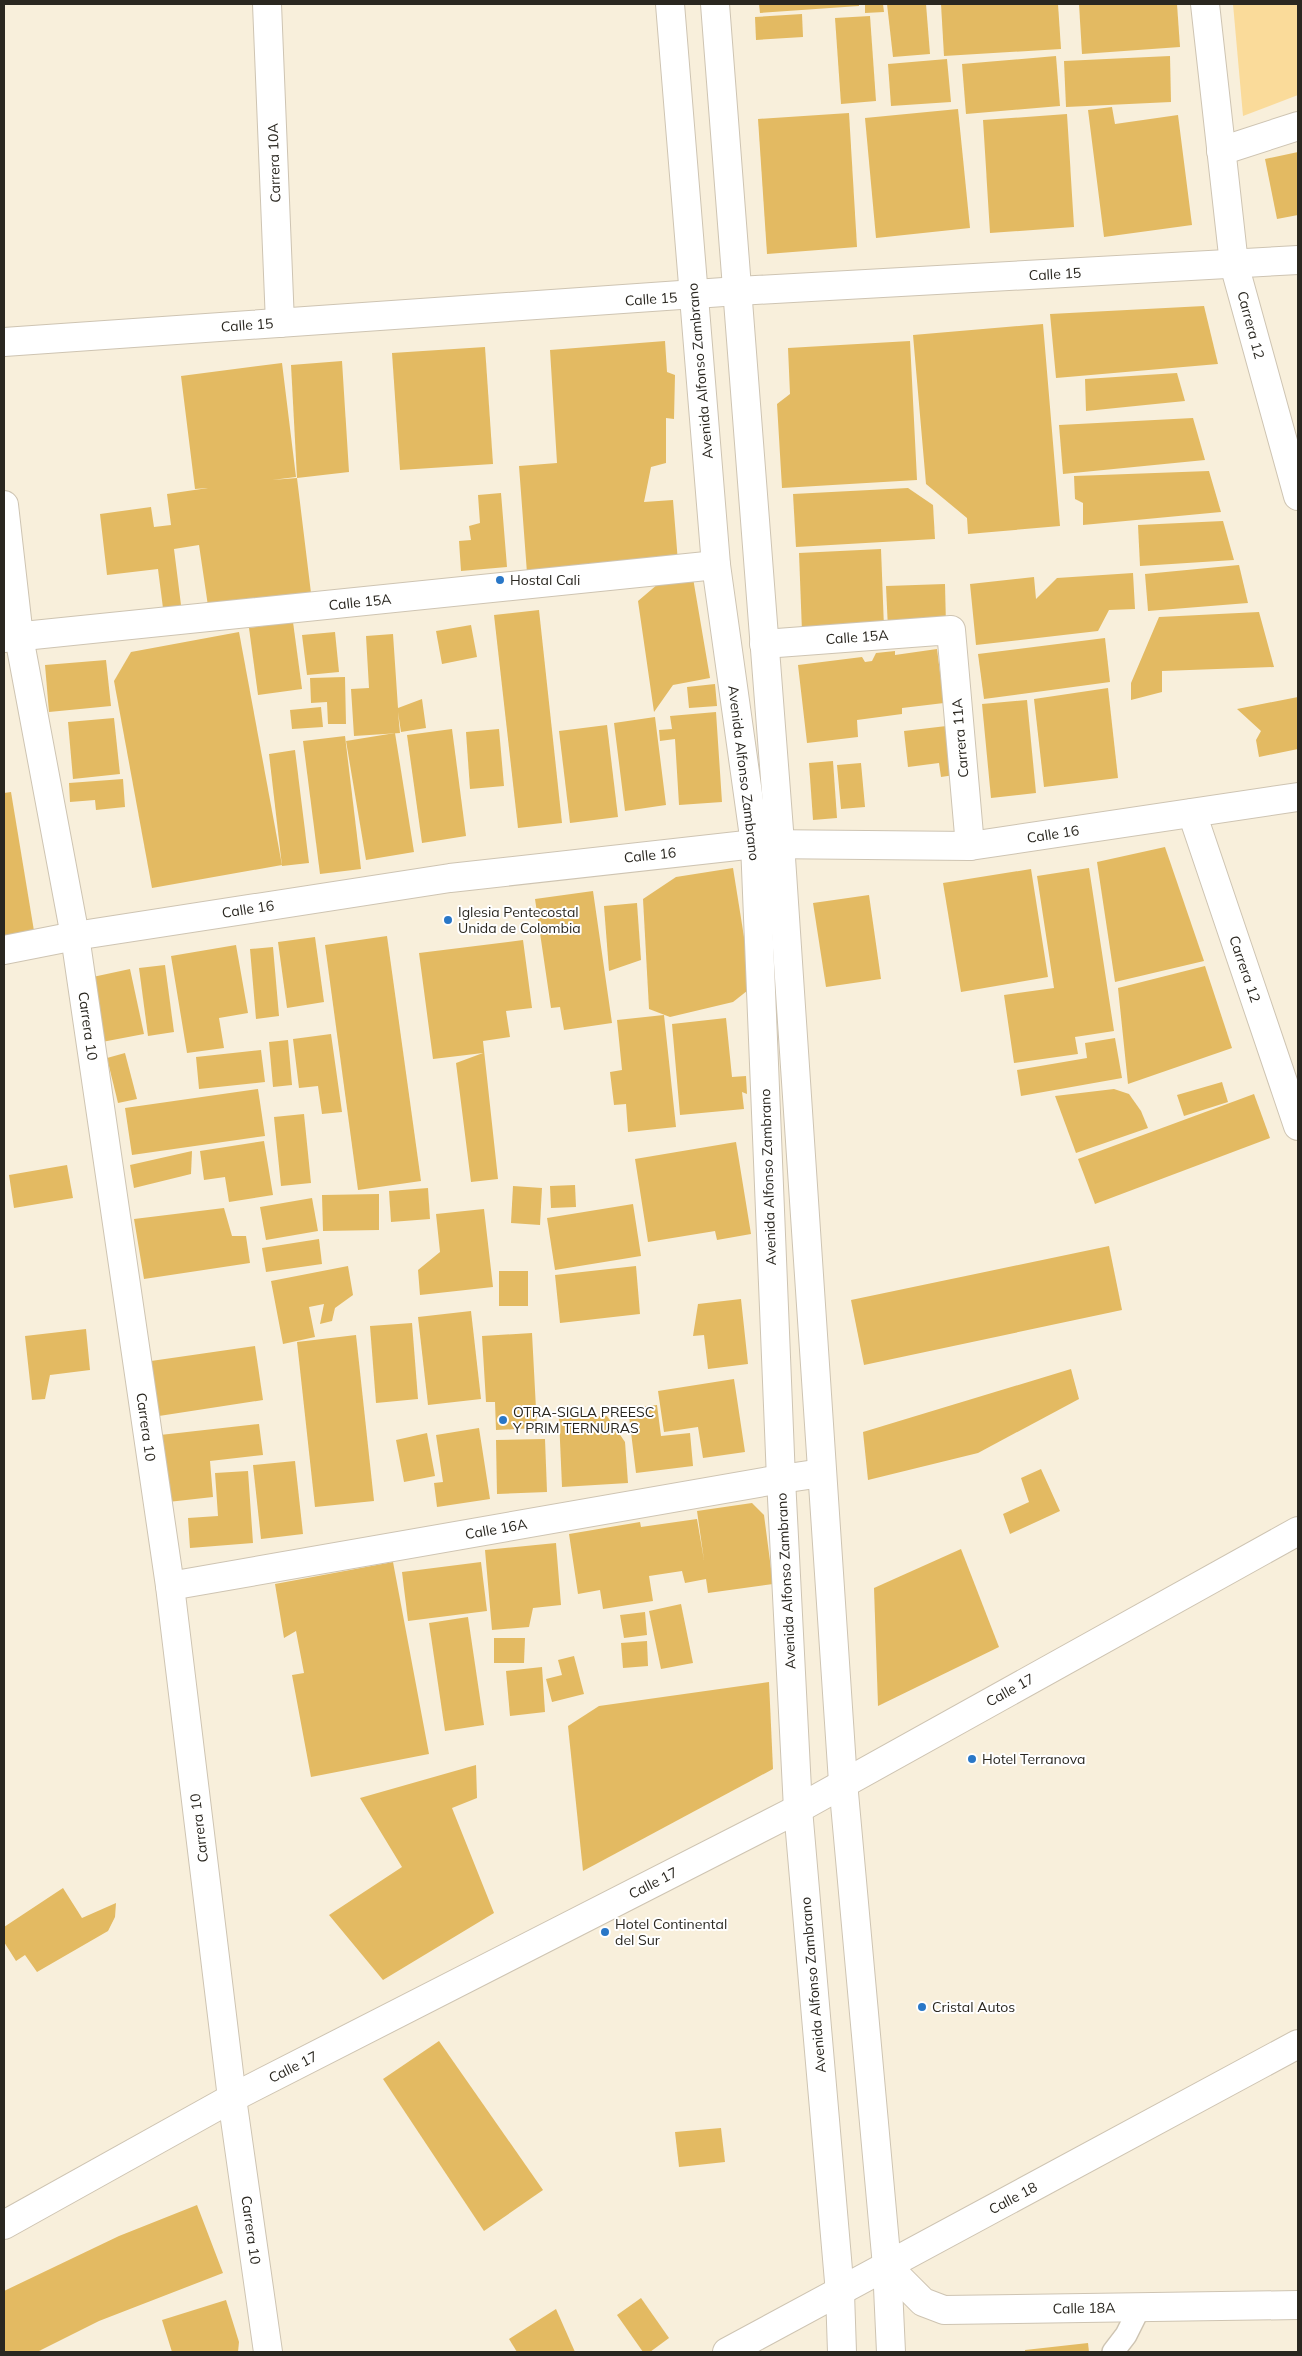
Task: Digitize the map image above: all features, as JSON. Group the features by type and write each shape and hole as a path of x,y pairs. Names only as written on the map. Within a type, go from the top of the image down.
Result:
{"street":[{"name":"Carrera 10A","path":"267,4 280,322"},
{"name":"Avenida Alfonso Zambrano","path":"670,4 716,565 768,844 822,1474 843,1782 886,2266 891,2352"},
{"name":"Avenida Alfonso Zambrano","path":"715,4 764,644 780,1479 798,1809 840,2293 842,2352"},
{"name":"Carrera 12","path":"1206,4 1234,264 1298,496"},
{"path":"1222,151 1298,126"},
{"name":"Calle 15","path":"4,342 280,322 694,296 738,291 1298,260"},
{"name":"Carrera 10","path":"4,505 11,637 75,936 170,1586 232,2098 268,2352"},
{"name":"Calle 15A","path":"11,637 716,565"},
{"name":"Calle 15A","path":"764,644 950,630"},
{"name":"Carrera 11A","path":"950,630 970,846"},
{"name":"Calle 16","path":"4,950 75,936 450,878 768,844 970,846 1298,797"},
{"name":"Carrera 12","path":"1192,813 1298,1126"},
{"name":"Calle 16A","path":"170,1586 780,1479 822,1474"},
{"name":"Calle 17","path":"4,2225 232,2098 798,1809 843,1782 1298,1531"},
{"name":"Calle 18","path":"727,2352 840,2293 886,2266 1298,2044"},
{"name":"Calle 18A","path":"886,2266 923,2302 944,2310 1298,2306"}],"lane":[{"path":"1113,2352 1126,2335 1140,2307"}],"shaded area":[{"path":"1233,4 1298,4 1298,95 1243,116"}],"building":[{"path":"759,4 859,4 859,6 760,13"},
{"path":"865,4 883,4 884,12 865,13"},
{"path":"887,4 926,4 930,54 893,57"},
{"path":"941,4 1058,4 1061,49 944,56"},
{"path":"1079,4 1177,4 1180,47 1082,54"},
{"path":"802,14 803,37 756,40 755,17"},
{"path":"870,16 876,101 841,104 835,18"},
{"path":"1056,56 1060,106 966,114 962,64"},
{"path":"1170,56 1171,102 1066,107 1064,61"},
{"path":"947,59 951,102 891,106 888,64"},
{"path":"1112,107 1115,124 1178,115 1192,225 1104,237 1088,110"},
{"path":"958,109 970,228 876,238 865,118"},
{"path":"849,113 857,247 767,254 758,119"},
{"path":"1067,114 1074,227 990,233 983,120"},
{"path":"1298,152 1298,215 1277,219 1265,159"},
{"path":"1204,306 1218,364 1056,378 1050,314"},
{"path":"1043,324 1060,526 968,534 967,518 926,484 913,335"},
{"path":"665,341 667,372 675,375 674,419 666,418 666,463 651,467 644,502 673,500 678,562 527,573 519,466 557,463 550,350"},
{"path":"910,341 917,480 782,488 777,404 790,394 788,348"},
{"path":"485,347 493,464 400,470 392,353"},
{"path":"342,361 349,472 297,478 291,365"},
{"path":"282,363 296,477 272,480 297,478 311,593 208,606 199,545 174,549 182,613 164,616 158,569 107,575 100,514 151,507 154,527 171,525 167,494 208,488 195,489 181,376"},
{"path":"1177,373 1185,401 1086,411 1085,379"},
{"path":"1193,418 1205,460 1063,474 1059,425"},
{"path":"1209,471 1221,512 1083,525 1083,503 1075,499 1074,476"},
{"path":"908,488 933,505 935,539 796,547 793,494"},
{"path":"501,493 507,567 461,571 459,541 471,540 469,526 480,523 478,495"},
{"path":"1223,521 1234,560 1140,566 1138,525"},
{"path":"881,549 884,628 802,632 799,553"},
{"path":"1239,565 1248,603 1148,611 1145,574"},
{"path":"1133,573 1135,609 1109,610 1098,631 976,645 970,584 1034,577 1036,599 1057,578"},
{"path":"693,578 710,678 673,685 654,712 638,601 658,584"},
{"path":"945,584 946,626 888,629 886,586"},
{"path":"539,610 562,823 518,828 494,615"},
{"path":"1259,612 1274,667 1162,671 1162,692 1131,700 1131,683 1159,617"},
{"path":"293,622 302,689 258,695 249,628"},
{"path":"471,625 477,657 442,664 436,631"},
{"path":"239,632 282,865 152,888 114,681 131,652"},
{"path":"335,632 339,672 307,675 302,635"},
{"path":"393,634 398,708 422,699 426,728 401,732 398,712 400,733 354,736 351,689 369,688 366,636"},
{"path":"1105,638 1110,682 984,699 978,654"},
{"path":"937,649 944,703 902,708 902,714 857,720 858,737 807,743 798,665 862,657 865,662 872,661 876,653 895,651 895,655"},
{"path":"106,660 111,706 49,712 45,665"},
{"path":"345,677 346,724 328,724 327,702 311,703 310,678"},
{"path":"715,684 717,706 689,708 687,687"},
{"path":"1108,688 1118,778 1044,787 1034,699"},
{"path":"1298,697 1298,749 1259,757 1256,740 1261,731 1237,709"},
{"path":"1027,700 1036,793 991,798 982,704"},
{"path":"321,707 323,727 292,729 290,710"},
{"path":"716,712 722,802 679,805 675,739 660,741 659,730 672,729 670,716"},
{"path":"655,717 666,805 625,811 614,723"},
{"path":"114,718 120,774 73,779 68,722"},
{"path":"607,725 618,817 570,823 559,731"},
{"path":"955,725 961,774 941,777 939,763 908,767 904,731"},
{"path":"452,729 466,836 422,843 407,735"},
{"path":"499,729 504,786 470,789 466,732"},
{"path":"395,733 414,852 366,860 346,741"},
{"path":"345,736 361,869 320,874 303,741"},
{"path":"295,750 309,863 282,866 269,754"},
{"path":"833,761 837,818 813,820 809,763"},
{"path":"861,763 865,807 841,809 837,765"},
{"path":"123,779 125,807 96,810 95,800 70,802 69,783"},
{"path":"11,792 35,937 4,940 4,793"},
{"path":"1165,847 1204,961 1115,982 1097,862"},
{"path":"733,868 752,987 733,1002 670,1017 649,1009 643,899 676,877"},
{"path":"1089,868 1114,1031 1075,1037 1078,1054 1014,1063 1004,995 1054,988 1037,876"},
{"path":"1031,869 1048,977 961,992 943,883"},
{"path":"593,891 612,1023 564,1030 560,1007 551,1008 535,899"},
{"path":"869,895 881,979 826,987 813,903"},
{"path":"637,903 641,960 609,971 604,906"},
{"path":"387,936 421,1181 358,1190 325,945"},
{"path":"315,937 324,1002 287,1008 278,942"},
{"path":"523,940 532,1008 506,1011 510,1037 483,1041 498,1179 471,1182 456,1063 483,1053 433,1059 419,953"},
{"path":"236,945 248,1013 219,1018 224,1048 187,1053 171,956"},
{"path":"273,947 279,1016 256,1019 250,949"},
{"path":"165,965 174,1032 148,1036 139,968"},
{"path":"1205,966 1232,1048 1128,1084 1118,988"},
{"path":"130,969 144,1034 102,1042 88,978"},
{"path":"664,1015 676,1127 628,1132 626,1104 614,1105 610,1072 622,1070 617,1020"},
{"path":"726,1018 732,1077 746,1076 747,1094 742,1092 744,1109 680,1115 672,1024"},
{"path":"331,1034 342,1112 322,1114 318,1086 299,1088 293,1039"},
{"path":"1115,1038 1122,1078 1021,1096 1017,1070 1087,1058 1085,1043"},
{"path":"288,1040 292,1085 273,1087 269,1042"},
{"path":"261,1050 265,1082 199,1089 196,1057"},
{"path":"125,1053 137,1099 118,1103 107,1058"},
{"path":"1222,1082 1228,1102 1184,1116 1177,1095"},
{"path":"258,1089 265,1136 132,1155 125,1108"},
{"path":"1114,1089 1129,1094 1141,1111 1148,1128 1076,1153 1055,1096"},
{"path":"1254,1094 1270,1138 1095,1204 1078,1159"},
{"path":"304,1114 311,1183 281,1186 274,1117"},
{"path":"264,1141 273,1195 229,1202 225,1177 204,1180 200,1151"},
{"path":"736,1142 751,1234 717,1240 715,1231 648,1242 635,1159"},
{"path":"192,1151 191,1174 134,1188 130,1165"},
{"path":"67,1165 73,1198 14,1208 9,1175"},
{"path":"575,1185 576,1207 551,1208 550,1186"},
{"path":"513,1186 542,1188 540,1225 511,1223"},
{"path":"428,1188 430,1219 391,1222 389,1191"},
{"path":"379,1194 379,1230 323,1231 322,1195"},
{"path":"312,1198 318,1231 266,1240 260,1207"},
{"path":"633,1204 641,1256 555,1270 547,1218"},
{"path":"224,1208 232,1236 246,1236 250,1263 144,1279 134,1219"},
{"path":"484,1209 493,1287 420,1295 418,1270 440,1252 436,1214"},
{"path":"319,1239 322,1264 266,1272 262,1248"},
{"path":"1109,1246 1122,1310 864,1365 851,1300"},
{"path":"348,1266 353,1295 335,1308 332,1321 320,1324 324,1304 309,1307 315,1337 283,1344 271,1281"},
{"path":"636,1266 640,1314 560,1323 555,1275"},
{"path":"499,1271 528,1271 528,1306 499,1306"},
{"path":"741,1299 748,1364 708,1369 704,1335 693,1336 698,1304"},
{"path":"471,1311 481,1399 428,1405 418,1317"},
{"path":"412,1323 418,1399 376,1403 370,1326"},
{"path":"86,1329 90,1370 50,1375 45,1399 32,1400 25,1336"},
{"path":"532,1333 537,1428 496,1430 495,1402 486,1402 482,1336"},
{"path":"356,1335 374,1501 315,1507 297,1342"},
{"path":"255,1346 263,1400 159,1416 151,1361"},
{"path":"1071,1369 1079,1399 978,1453 868,1480 863,1432"},
{"path":"734,1379 745,1452 703,1458 698,1427 664,1432 658,1391"},
{"path":"657,1405 661,1436 690,1433 693,1466 636,1473 628,1408"},
{"path":"607,1416 625,1442 628,1483 562,1487 559,1418"},
{"path":"259,1424 263,1455 210,1461 213,1497 168,1502 160,1435"},
{"path":"479,1428 490,1499 437,1507 434,1483 443,1482 436,1435"},
{"path":"427,1433 435,1476 404,1482 396,1440"},
{"path":"545,1439 547,1492 497,1494 496,1440"},
{"path":"295,1461 303,1534 261,1539 253,1465"},
{"path":"1041,1469 1060,1511 1010,1534 1003,1514 1029,1502 1021,1478"},
{"path":"248,1471 253,1543 190,1548 188,1518 218,1516 215,1473"},
{"path":"752,1503 764,1515 773,1584 708,1593 706,1579 685,1583 682,1571 649,1576 653,1601 603,1609 600,1590 578,1594 569,1534 640,1522 641,1527 697,1519 704,1560 697,1511"},
{"path":"556,1543 561,1605 533,1608 529,1627 492,1630 485,1550"},
{"path":"961,1549 999,1647 878,1706 874,1588"},
{"path":"393,1562 429,1754 311,1777 292,1675 304,1673 296,1631 284,1638 275,1584"},
{"path":"481,1562 487,1611 408,1621 402,1572"},
{"path":"681,1604 693,1663 661,1669 649,1611"},
{"path":"645,1612 647,1635 624,1638 620,1615"},
{"path":"468,1617 484,1725 445,1731 429,1623"},
{"path":"494,1638 525,1638 524,1663 494,1663"},
{"path":"647,1641 648,1666 623,1668 621,1643"},
{"path":"574,1656 584,1694 552,1702 546,1679 562,1675 558,1660"},
{"path":"542,1667 545,1712 510,1716 506,1671"},
{"path":"769,1682 773,1769 583,1871 568,1726 599,1706"},
{"path":"476,1765 477,1798 452,1808 494,1913 383,1980 329,1915 402,1867 360,1798"},
{"path":"63,1888 82,1918 116,1903 115,1917 108,1931 37,1972 25,1955 16,1961 4,1942 4,1927"},
{"path":"439,2041 543,2190 484,2231 383,2079"},
{"path":"721,2128 725,2162 679,2167 675,2132"},
{"path":"197,2205 223,2273 99,2321 37,2352 4,2352 4,2291 119,2236"},
{"path":"641,2298 669,2338 650,2352 643,2352 617,2315"},
{"path":"226,2300 239,2342 238,2352 172,2352 162,2320"},
{"path":"556,2309 575,2352 517,2352 509,2339"},
{"path":"1088,2343 1089,2352 1025,2352 1025,2350"}],"place":[{"name":"Hostal Cali","path":"500,580"},
{"name":"Iglesia Pentecostal Unida de Colombia","path":"448,920"},
{"name":"OTRA-SIGLA PREESC Y PRIM TERNURAS","path":"503,1420"},
{"name":"Hotel Terranova","path":"972,1759"},
{"name":"Hotel Continental del Sur","path":"605,1932"},
{"name":"Cristal Autos","path":"922,2007"}]}
